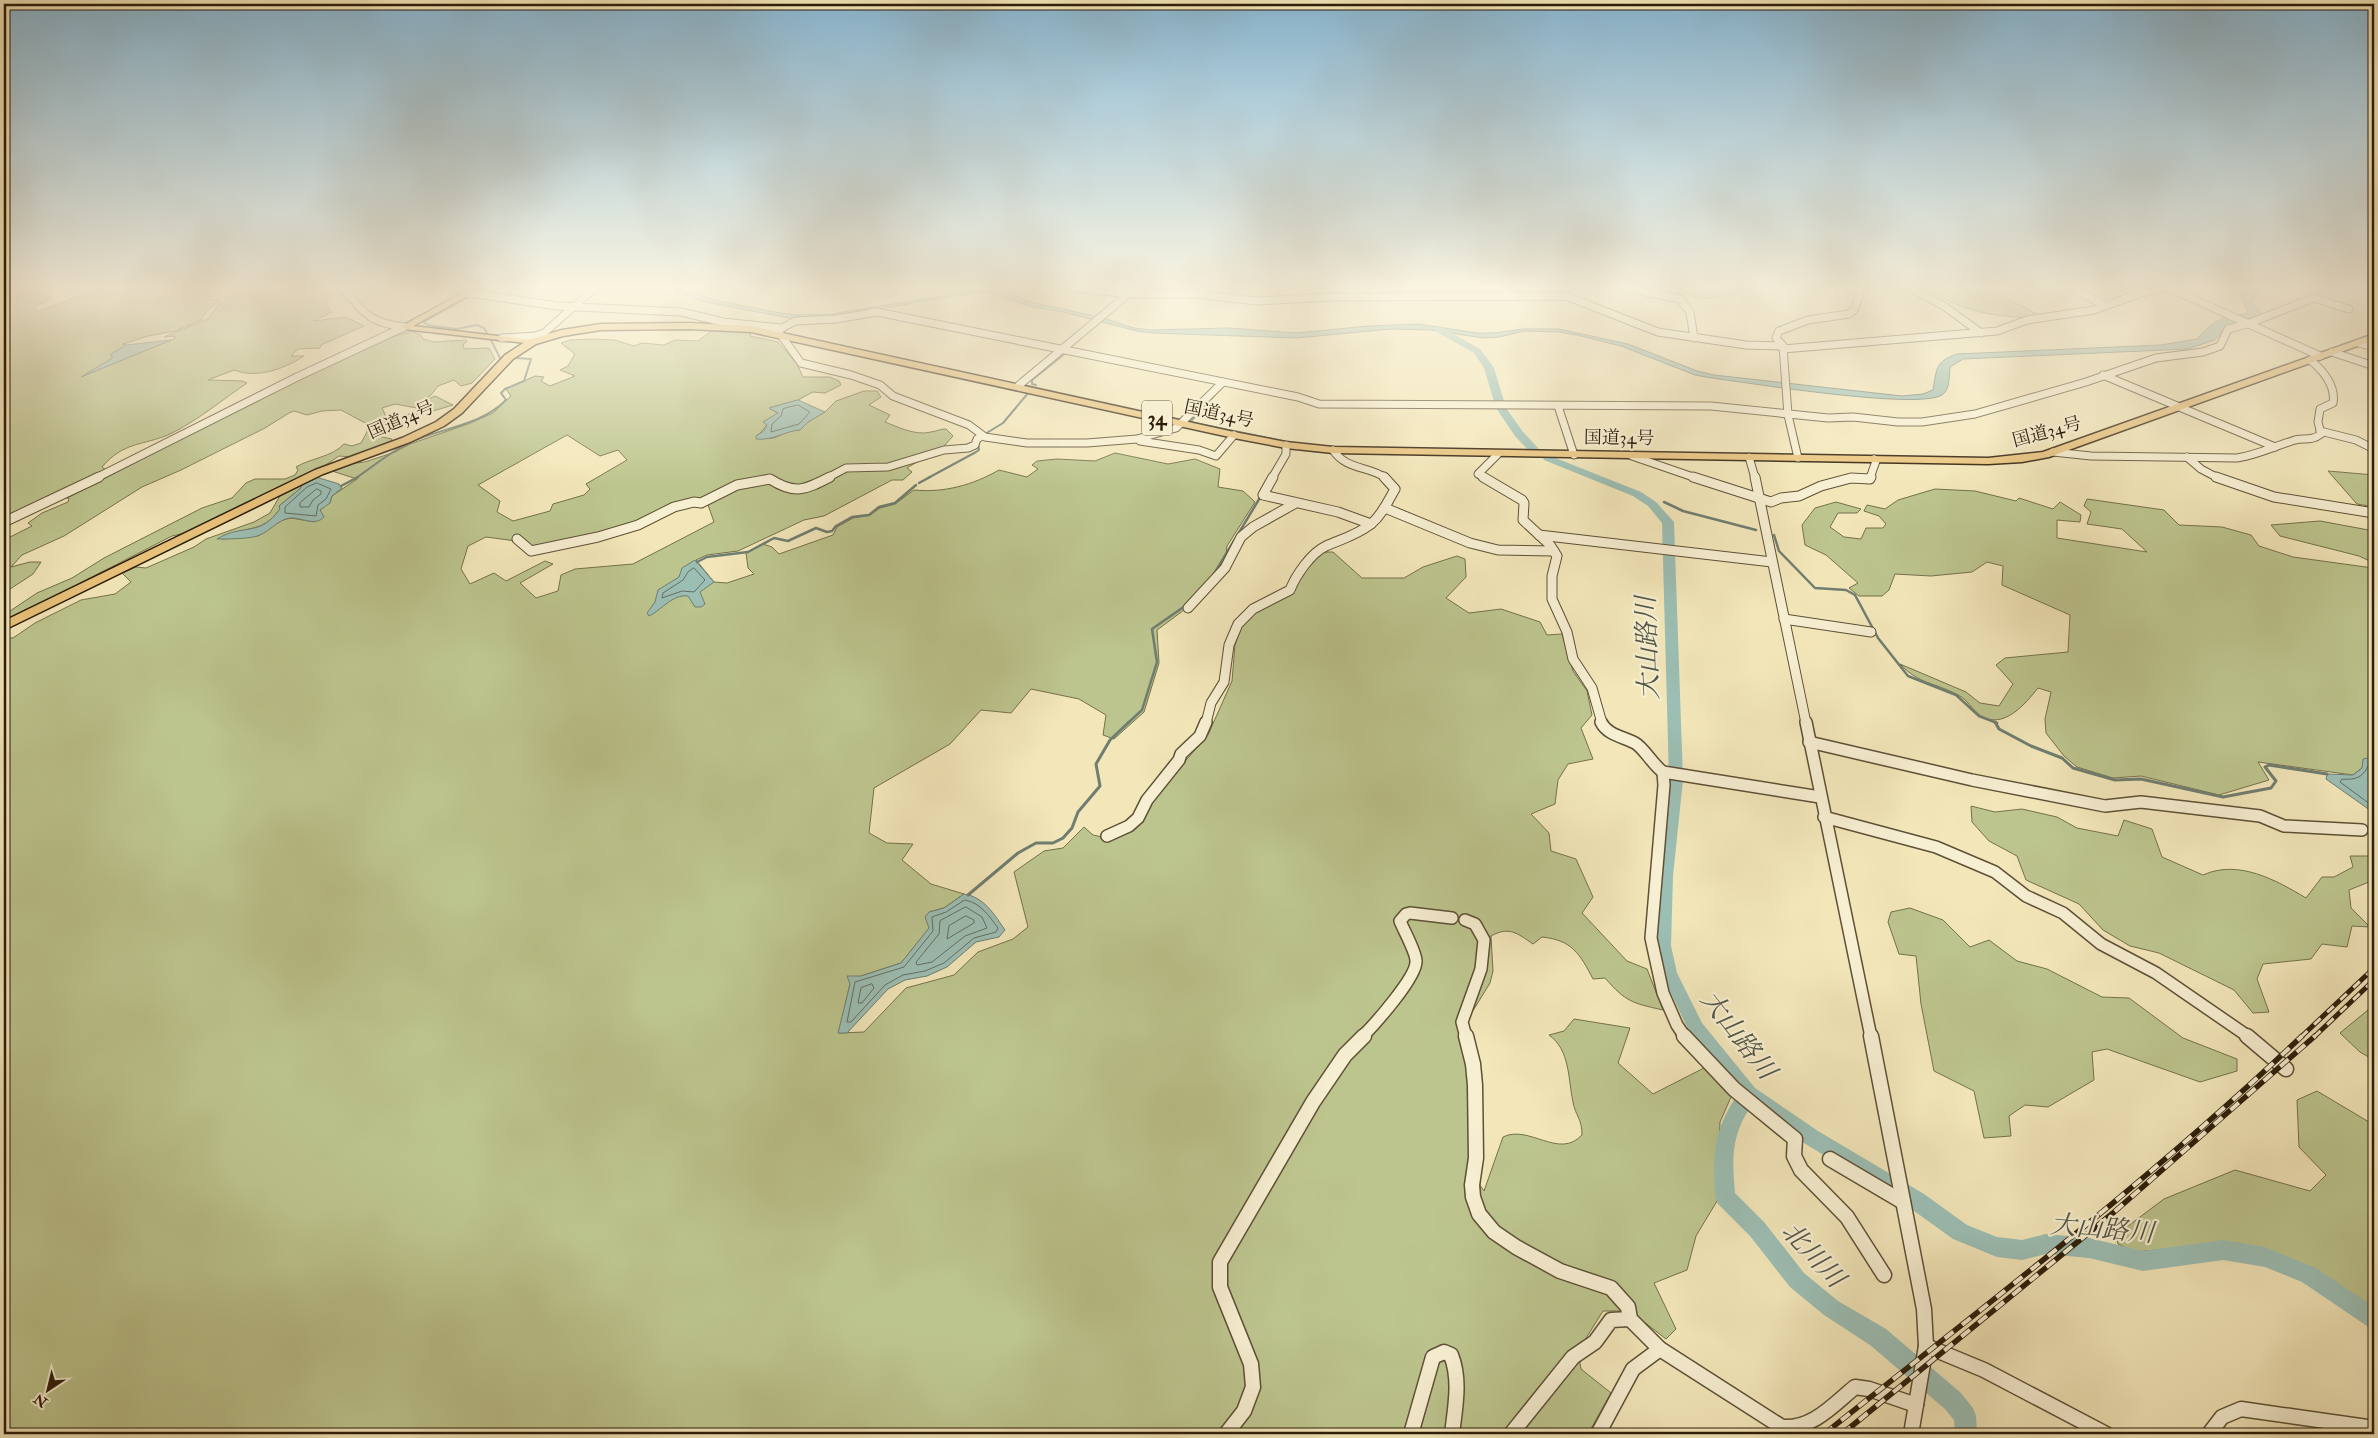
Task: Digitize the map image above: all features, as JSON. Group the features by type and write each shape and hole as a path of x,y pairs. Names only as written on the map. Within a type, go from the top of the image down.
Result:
{"highway":[{"name":"国道34号","path":"4,626 319,472 430,430 458,411 509,357 515,353"},
{"name":"国道34号","path":"876,353 1182,424 1286,445 1332,450 2009,461 2054,452 2329,353"}],"street":[{"path":"4,522 56,499 347,353"},
{"path":"793,353 801,363 851,375 880,385 893,396 969,425 982,436 1027,443 1087,443 1131,440 1176,428 1223,382"},
{"path":"1018,386 1058,353"},
{"path":"1083,353 1319,404 1711,406 1766,410 1788,415 1828,418 1853,417 1898,422 1945,419 2005,406 2156,358 2190,353"},
{"path":"1783,353 1788,415 1798,458"},
{"path":"2054,452 2091,456 2237,458 2255,455 2275,446 2296,440 2315,439 2319,437 2320,431 2318,422 2320,409 2333,403 2334,398 2316,358 2306,353"},
{"path":"2335,353 2374,366"},
{"path":"2104,375 2275,446"},
{"path":"1558,406 1574,455"},
{"path":"2320,431 2356,440 2374,449"},
{"path":"1131,440 1199,450 1216,456 1234,435"},
{"path":"517,539 532,551 598,537 638,525 674,507 694,502 701,503 709,497 745,483 770,479 784,488 808,489 846,468 888,467 944,450 968,448 974,445 977,439 982,436"},
{"path":"1286,445 1286,454 1263,495 1294,504 1338,512 1370,524"},
{"path":"1107,836 1129,826 1138,818 1156,787 1179,760 1181,754 1200,736 1211,703 1224,682 1229,645 1238,624 1253,609 1290,590 1295,578 1317,552 1325,546 1347,539 1370,524 1385,508 1395,489 1390,480 1353,466 1340,459 1332,450"},
{"path":"1498,454 1478,474 1522,500 1524,503 1522,517 1557,556 1552,576 1552,598 1567,632 1573,659 1592,688 1602,725 1608,731 1637,744 1653,765 1665,772 1820,797"},
{"path":"1632,456 1642,461 1771,502 1781,498 1798,496 1821,486 1851,478 1870,479 1876,461 1874,459"},
{"path":"1749,457 1752,462 1924,1310 1926,1346 1911,1434"},
{"path":"2188,457 2194,465 2212,475 2275,498 2374,513"},
{"path":"1188,608 1225,568 1229,562 1232,548 1242,536 1294,504"},
{"path":"1385,508 1479,545 1508,551 1554,551"},
{"path":"1539,535 1772,562"},
{"path":"1784,619 1870,632"},
{"path":"1809,742 1972,780 2105,806 2141,802 2260,816 2284,826 2362,830"},
{"path":"1665,772 1651,938 1653,960 1678,1027 1723,1080 1752,1108 1795,1139 1794,1156 1801,1170 1847,1216 1884,1275"},
{"path":"1824,817 1936,847 1995,872 2026,896 2063,913 2101,944 2156,973 2256,1042 2286,1069"},
{"path":"1226,1434 1244,1411 1253,1387 1251,1364 1220,1287 1220,1262 1313,1102 1346,1055 1380,1019 1412,974 1416,961 1400,921 1402,917 1410,913 1458,919 1475,924 1484,940 1480,969 1462,1022 1474,1071 1476,1158 1472,1185 1473,1197 1480,1214 1494,1232 1516,1247 1560,1271 1611,1288 1623,1299 1628,1307 1630,1319 1660,1349 1671,1354 1759,1413 1787,1428 1804,1426 1855,1387 1869,1389 1916,1405"},
{"path":"1830,1159 1903,1202"},
{"path":"1511,1434 1573,1357 1594,1342 1611,1320 1630,1319"},
{"path":"1926,1346 1984,1370 2106,1434"},
{"path":"1598,1434 1633,1368 1660,1349"},
{"path":"1411,1434 1432,1358 1438,1353 1445,1352 1451,1355 1456,1362 1457,1378 1452,1434"},
{"path":"2209,1434 2215,1420 2241,1409 2374,1428"}],"green space":[{"path":"4,353 113,353 110,355 113,357 111,359 83,376 139,353 294,353 291,356 304,356 279,369 261,373 243,373 234,370 208,380 242,381 247,383 180,429 160,438 126,448 102,467 106,470 4,519"},
{"path":"355,353 492,353 495,359 472,383 461,386 454,380 438,386 430,396 417,403 419,406 417,408 395,404 382,408 385,414 385,429 378,436 392,439 389,444 352,457 339,456 321,468 186,533 172,536 4,622 4,615 37,593 72,578 104,558 202,508 232,498 246,483 255,479 285,479 295,475 298,470 296,467 334,452 344,444 352,446 361,443 367,432 367,424 341,410 322,411 307,415 294,411 289,413 265,428 181,470 142,487 64,536 22,555 11,567 30,562 41,562 33,574 4,593 4,540 32,526 28,523 42,513 68,502 69,499 67,498 303,376"},
{"path":"788,353 797,364 803,377 830,377 839,381 841,385 825,393 813,392 798,400 769,408 778,413 756,436 759,439 774,438 790,431 800,430 808,422 825,412 836,401 864,391 877,391 881,397 869,405 890,415 885,422 919,433 946,429 953,436 944,446 907,468 912,472 903,480 892,480 824,516 804,520 738,551 707,555 696,560 714,582 727,583 754,574 748,568 746,553 763,544 772,547 779,554 833,535 837,527 853,518 870,515 880,508 895,504 914,490 925,491 958,487 979,480 999,470 1027,477 1038,469 1032,465 1037,461 1057,459 1095,461 1115,453 1168,464 1195,459 1220,469 1218,487 1243,491 1255,502 1227,546 1225,562 1184,610 1157,630 1159,663 1144,712 1114,739 1103,735 1106,715 1079,699 1031,689 1011,713 981,710 950,744 874,788 869,833 887,843 913,844 902,860 931,884 964,894 944,908 929,912 930,928 901,963 861,976 850,984 839,1033 864,1032 906,988 954,975 978,952 1013,939 1028,927 1014,872 1044,851 1063,848 1084,827 1093,835 1112,839 1159,791 1208,735 1232,681 1235,645 1242,625 1255,611 1271,601 1303,573 1321,552 1333,552 1362,578 1404,578 1423,567 1457,556 1465,559 1466,577 1446,598 1469,613 1501,609 1540,622 1547,635 1562,634 1573,671 1587,691 1592,715 1581,728 1593,759 1568,764 1558,780 1555,804 1531,814 1549,833 1551,851 1576,859 1593,897 1582,913 1627,961 1647,969 1663,1010 1637,1003 1624,997 1605,978 1593,979 1584,962 1574,950 1561,941 1542,937 1533,944 1508,931 1491,936 1493,971 1490,983 1463,1027 1480,1185 1484,1191 1503,1137 1513,1134 1523,1135 1564,1144 1573,1142 1582,1135 1581,1124 1574,1106 1565,1056 1556,1041 1549,1035 1564,1031 1574,1019 1630,1028 1618,1063 1653,1094 1704,1068 1731,1097 1720,1122 1717,1201 1696,1236 1687,1270 1654,1283 1676,1329 1666,1339 1630,1311 1603,1311 1578,1351 1581,1369 1611,1393 1588,1434 4,1434 4,638 13,638 35,623 81,600 115,594 131,582 122,573 136,567 146,568 194,547 206,539 254,522 270,513 281,494 301,484 301,488 279,506 280,509 266,523 239,531 222,539 258,536 282,520 291,518 315,522 322,507 330,503 332,496 357,479 332,471 348,464 365,462 395,452 410,444 468,424 493,413 511,396 506,389 535,376 544,377 541,381 550,386 575,376 560,370 568,366 575,354","holes":["567,435 600,456 618,450 627,460 586,484 590,489 584,495 553,504 550,511 513,521 497,512 500,501 478,485","695,499 707,502 714,522 633,564 575,569 561,575 558,591 536,598 520,583 553,564 545,561 506,581 494,573 470,584 461,569 468,546 486,537 516,541 527,550 599,535 647,520"]},
{"path":"435,396 453,405 433,411 422,402"},
{"path":"415,412 420,419 392,427 391,420"},
{"path":"2328,471 2374,475 2374,507 2357,504"},
{"path":"1935,489 1975,491 2016,501 2019,498 2053,509 2060,502 2081,515 2080,522 2057,520 2057,538 2147,552 2122,529 2087,524 2091,512 2084,506 2087,499 2164,510 2179,525 2222,527 2251,535 2259,546 2293,557 2373,568 2374,566 2374,761 2368,758 2362,768 2353,775 2258,762 2269,780 2219,795 2141,776 2113,778 2077,767 2064,756 2046,733 2045,719 2051,692 2038,688 2014,713 1998,720 1981,716 1961,697 1914,676 1900,664 1966,692 1980,703 1999,706 2013,684 1996,665 2005,658 2068,652 2070,615 2002,585 2003,566 1987,562 1972,572 1931,576 1895,574 1889,590 1882,596 1859,596 1849,588 1858,583 1826,555 1805,545 1802,525 1815,508 1836,502 1861,509 1857,513 1838,513 1830,527 1844,537 1861,539 1866,528 1883,528 1886,524 1879,516 1864,511 1867,505 1885,509 1898,500"},
{"path":"2320,521 2374,531 2374,563 2359,556 2280,536 2271,525"},
{"path":"1971,806 1995,812 2022,809 2057,817 2077,828 2118,836 2124,820 2152,829 2162,857 2203,875 2230,869 2243,870 2269,879 2306,898 2322,877 2334,877 2353,867 2350,856 2374,856 2374,880 2349,890 2351,908 2370,927 2352,926 2347,947 2322,944 2311,959 2263,964 2257,979 2269,1012 2253,1013 2234,990 2159,953 2130,946 2103,930 2079,904 2026,880 2017,856 1989,841 1972,822"},
{"path":"1910,908 1943,920 1970,947 1989,940 2017,961 2047,969 2102,997 2129,998 2183,1038 2237,1059 2237,1071 2200,1082 2107,1049 2092,1052 2094,1080 2048,1107 2025,1105 2009,1116 2011,1136 1984,1138 1974,1091 1934,1071 1921,1004 1916,956 1899,954 1888,922 1891,912"},
{"path":"2374,1005 2374,1060 2360,1052 2340,1033"},
{"path":"2317,1091 2374,1125 2374,1309 2367,1307 2314,1268 2238,1243 2135,1252 2118,1244 2116,1235 2164,1199 2235,1170 2310,1191 2326,1175 2299,1147 2297,1100"}],"water":[{"path":"113,353 139,353 81,377 111,359 113,357 110,355"},
{"path":"1639,353 1651,353 1697,371 1714,375 1902,396 1923,394 1933,390 1938,367 1945,360 1957,354 2095,353 1963,359 1950,367 1948,386 1945,393 1926,399 1868,398 1695,375"},
{"path":"798,400 825,412 808,422 800,430 768,439 756,439 756,436 764,431 767,425 763,422 778,413 769,408"},
{"path":"316,477 339,484 342,488 332,496 330,503 320,510 324,517 320,520 312,521 290,518 256,536 217,539 226,534 265,524 280,509 279,506 301,488 301,484"},
{"path":"695,560 714,582 700,592 705,604 701,607 695,607 688,596 677,597 649,616 647,613 655,602 658,590 679,577 682,568"},
{"path":"2368,758 2374,761 2374,813 2326,779 2327,774 2353,775 2362,768 2363,759"},
{"path":"964,894 983,902 992,912 1005,930 999,937 976,942 947,967 927,976 905,980 888,989 847,1033 838,1033 850,984 847,976 861,976 901,963 929,928 925,917 929,912 944,908"}],"waterway":[{"path":"498,353 500,358"},
{"path":"1036,385 1032,384 1032,380 1066,353"},
{"name":"大山路川","path":"1478,353 1489,368 1501,408 1519,434 1535,451"},
{"path":"356,478 393,452 418,439 476,420 497,408 506,400 501,393 505,389 524,381 531,359 516,358"},
{"path":"1220,389 1190,422 1283,441"},
{"path":"985,434 1003,423 1029,392"},
{"path":"928,478 979,450 978,443"},
{"name":"大山路川","path":"1548,458 1637,494 1652,504 1668,522 1676,780 1665,876 1663,946 1669,973 1679,997 1696,1028 1749,1094"},
{"path":"341,486 358,477"},
{"path":"919,483 930,477"},
{"path":"697,562 707,557 748,552 774,538 788,541 816,528 827,532 832,531 836,526 852,517 869,515 879,507 895,503 916,485"},
{"path":"1214,574 1261,496"},
{"path":"1664,502 1683,511 1756,530"},
{"path":"1774,535 1779,551 1815,588 1846,590 1855,595 1878,638 1908,676 1956,695 1979,716 1995,722"},
{"path":"1128,723 1142,710 1157,662 1152,629 1185,606"},
{"path":"968,895 1018,853 1036,843 1053,843 1063,838 1072,828 1078,812 1100,786 1096,764 1110,740 1129,722"},
{"path":"1995,722 1999,729 2031,746 2062,758 2073,768 2115,780 2141,779 2223,797 2271,788 2276,781 2265,767 2269,765 2327,774"},
{"name":"大山路川","path":"1749,1094 1811,1137 1917,1201 1960,1232 1997,1247 2022,1250 2046,1244 2089,1248 2143,1261 2223,1250 2265,1257 2309,1275 2374,1319"},
{"name":"北川川","path":"1749,1094 1732,1120 1727,1132 1723,1154 1725,1197 1757,1229 1797,1280 1831,1308 1878,1337 1953,1401 1965,1416 1966,1434"}],"railway":[{"path":"2301,1037 2374,968"},
{"path":"2314,1037 2374,980"},
{"path":"1824,1434 2128,1191 2245,1089 2302,1036"},
{"path":"1842,1434 2113,1213 2315,1036"}]}
